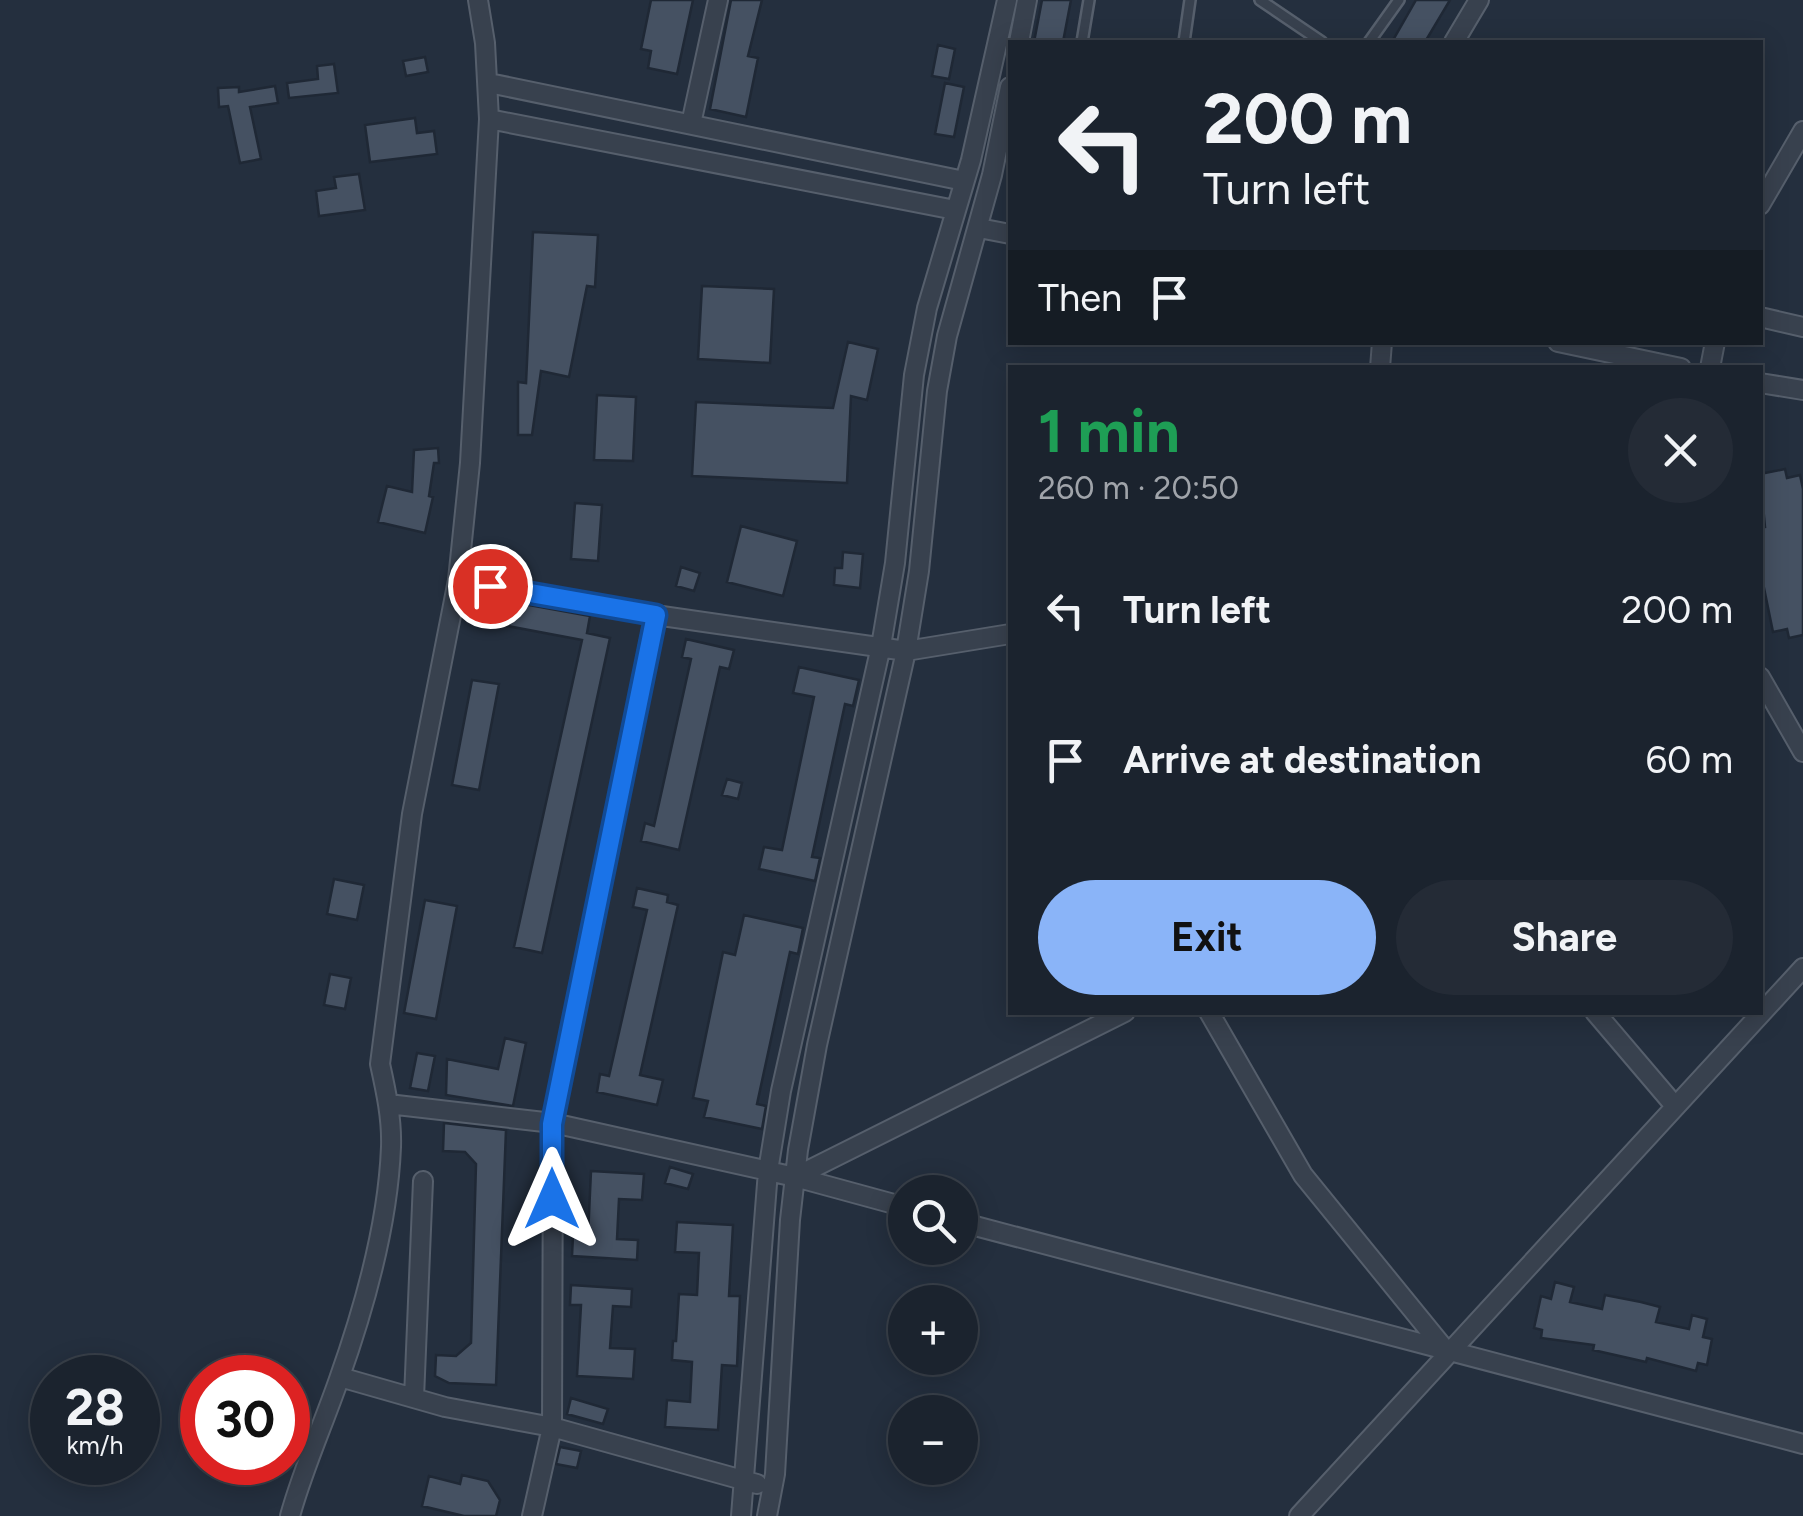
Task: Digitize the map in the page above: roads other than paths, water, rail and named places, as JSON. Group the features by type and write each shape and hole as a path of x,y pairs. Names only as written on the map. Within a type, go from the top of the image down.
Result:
{"street":[{"path":"290,1516 299,1481 340,1377 381,1236 391,1147 380,1064 412,814 458,580 470,463 490,119 478,0"},
{"path":"691,124 718,0"},
{"path":"741,1516 768,1171 786,1072 881,646 895,563 914,375 927,308 964,181 1007,0"},
{"path":"1019,40 1027,0"},
{"path":"1455,40 1479,0"},
{"path":"488,83 964,181"},
{"path":"767,1516 794,1177 817,1045 906,652 947,336 979,228 1001,177 1008,107"},
{"path":"490,119 955,210"},
{"path":"1763,200 1803,131"},
{"path":"979,228 1008,234"},
{"path":"1763,318 1803,326"},
{"path":"1572,345 1667,365"},
{"path":"1763,383 1803,390"},
{"path":"458,580 656,615 906,652 1008,634"},
{"path":"532,1516 552,1427 552,1124 656,615"},
{"path":"1763,688 1803,752"},
{"path":"1763,1011 1803,968"},
{"path":"794,1177 1120,1015"},
{"path":"1212,1015 1302,1174 1448,1352"},
{"path":"1598,1015 1675,1106"},
{"path":"1298,1516 1759,1015"},
{"path":"388,1104 552,1124 794,1177 888,1202"},
{"path":"414,1398 423,1181"},
{"path":"978,1227 1803,1444"},
{"path":"340,1377 414,1398 552,1427 772,1488"}],"lane":[{"path":"1082,40 1090,0"},
{"path":"1184,40 1190,0"},
{"path":"1260,0 1319,40"},
{"path":"1369,40 1399,0"}]}
